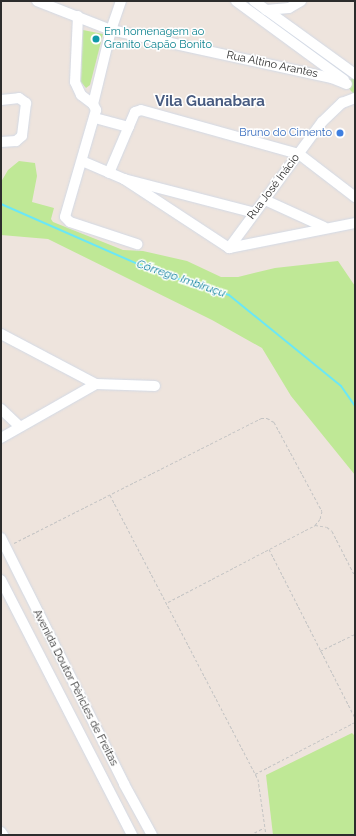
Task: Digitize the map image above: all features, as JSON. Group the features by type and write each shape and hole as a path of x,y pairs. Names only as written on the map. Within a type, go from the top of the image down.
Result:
{"street":[{"name":"Rua Altino Arantes","path":"37,1 111,30 332,78 347,85"},
{"path":"121,1 111,30 93,104 95,118 65,217 70,222 137,244"},
{"path":"236,1 347,85 355,98"},
{"path":"254,1 265,6 355,74 347,85 342,103"},
{"path":"265,6 289,8 301,1"},
{"path":"259,18 265,6"},
{"path":"78,16 75,82 81,95 93,104"},
{"path":"1,100 19,98 26,103 22,136 16,141 1,142"},
{"name":"Rua José Inácio","path":"230,248 322,122 342,103 355,98"},
{"path":"109,173 135,112 141,110 299,154 355,197"},
{"path":"95,118 129,127"},
{"path":"82,161 124,179 255,212"},
{"path":"124,179 230,248 324,227 355,223"},
{"path":"265,200 324,227"},
{"path":"1,334 96,384 155,386"},
{"path":"1,438 19,426 96,384"},
{"path":"1,409 19,426"},
{"name":"Avenida Doutor Péricles de Freitas","path":"3,543 124,784 152,835"},
{"name":"Avenida Doutor Péricles de Freitas","path":"1,580 132,835"}],"path":[{"path":"3,543 110,495 261,418 267,418 274,422 322,512 320,519 315,525 167,602"},
{"path":"110,495 167,602 255,774 262,801 263,827 266,835"},
{"path":"315,525 327,526 332,531 355,576"},
{"path":"269,549 355,718"},
{"path":"320,651 355,634"},
{"path":"255,774 355,722"},
{"path":"250,835 263,827"}],"green space":[{"path":"83,30 103,34 90,85 86,88 81,82"},
{"path":"355,76 355,96 348,87 350,80"},
{"path":"19,161 35,163 37,176 32,202 54,208 51,219 53,222 123,250 143,251 187,261 221,277 238,277 275,268 338,261 355,286 355,475 291,396 262,348 212,320 48,239 1,235 1,182 8,170"},
{"path":"352,733 355,736 355,835 273,835 266,775"}],"waterway":[{"name":"Córrego Imbiruçu","path":"1,204 151,270 229,295 341,386 355,406"}],"place":[{"name":"Em homenagem ao Granito Capão Bonito","path":"96,39"},
{"name":"Bruno do Cimento","path":"340,133"}],"district":[{"name":"Vila Guanabara","path":"210,102"}]}
